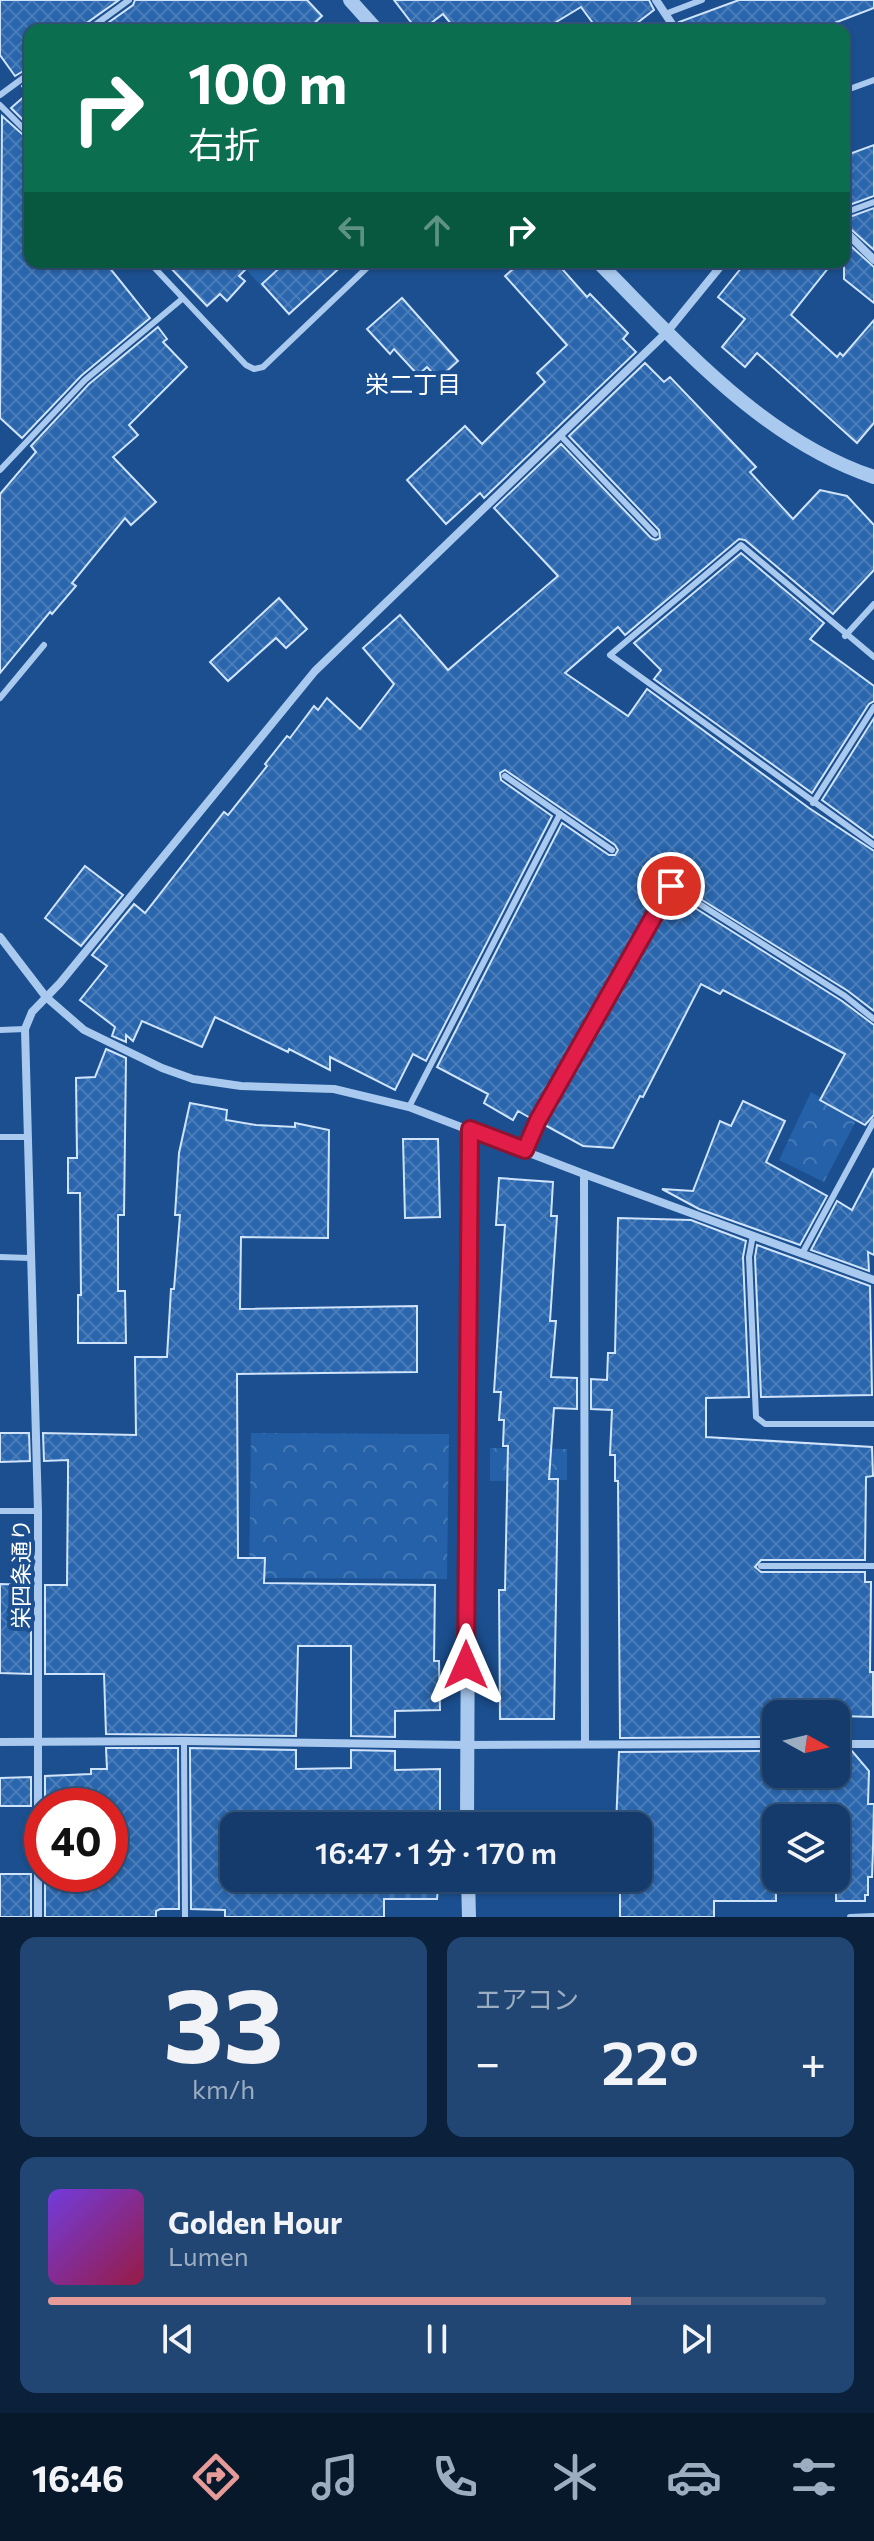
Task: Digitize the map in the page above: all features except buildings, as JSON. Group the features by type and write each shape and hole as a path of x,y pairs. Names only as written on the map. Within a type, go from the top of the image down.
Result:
{"street":[{"path":"350,0 372,24"},
{"path":"656,0 672,24"},
{"path":"850,236 874,260"},
{"path":"604,268 710,376 776,427 836,464 874,477"},
{"path":"25,1029 32,1012 315,671 667,332 719,268"},
{"path":"0,937 46,997 84,1030 162,1068 193,1079 241,1086 334,1089 409,1107 874,1280"},
{"name":"栄四条通り","path":"25,1029 38,1511 38,1917"},
{"path":"467,1812 470,1129"},
{"path":"584,1174 585,1744"},
{"path":"0,1742 762,1744"},
{"path":"850,1744 874,1744"},
{"path":"468,1892 469,1917"}],"lane":[{"path":"96,24 129,0"},
{"path":"665,14 702,0"},
{"path":"0,95 24,77"},
{"path":"850,89 874,80"},
{"path":"0,105 24,129"},
{"path":"850,211 874,202"},
{"path":"154,268 246,365 254,369 263,367 367,268"},
{"path":"0,470 85,380 182,299"},
{"path":"560,435 655,534"},
{"path":"874,657 845,636 741,545 610,655 874,845"},
{"path":"845,636 874,604"},
{"path":"0,698 44,645"},
{"path":"813,803 874,707"},
{"path":"505,776 612,850"},
{"path":"409,1107 560,814"},
{"path":"525,1150 538,1120 671,886 845,996 874,1019"},
{"path":"0,1030 25,1029"},
{"path":"803,1252 874,1121"},
{"path":"0,1137 30,1137"},
{"path":"753,1235 749,1257 756,1417 765,1424 874,1424"},
{"path":"0,1257 30,1258"},
{"path":"0,1511 38,1511"},
{"path":"761,1566 874,1566"},
{"path":"184,1741 185,1917"},
{"path":"850,1917 874,1916"}],"green space":[{"path":"245,268 285,268 263,288"},
{"path":"811,1092 857,1119 824,1182 779,1160"},
{"path":"251,1433 449,1434 447,1579 249,1578"},
{"path":"490,1448 567,1449 567,1480 490,1481"}],"district":[{"name":"栄二丁目","path":"413,383"}],"route":[{"path":"466,1665 470,1129 525,1150 538,1120 671,886"}]}
